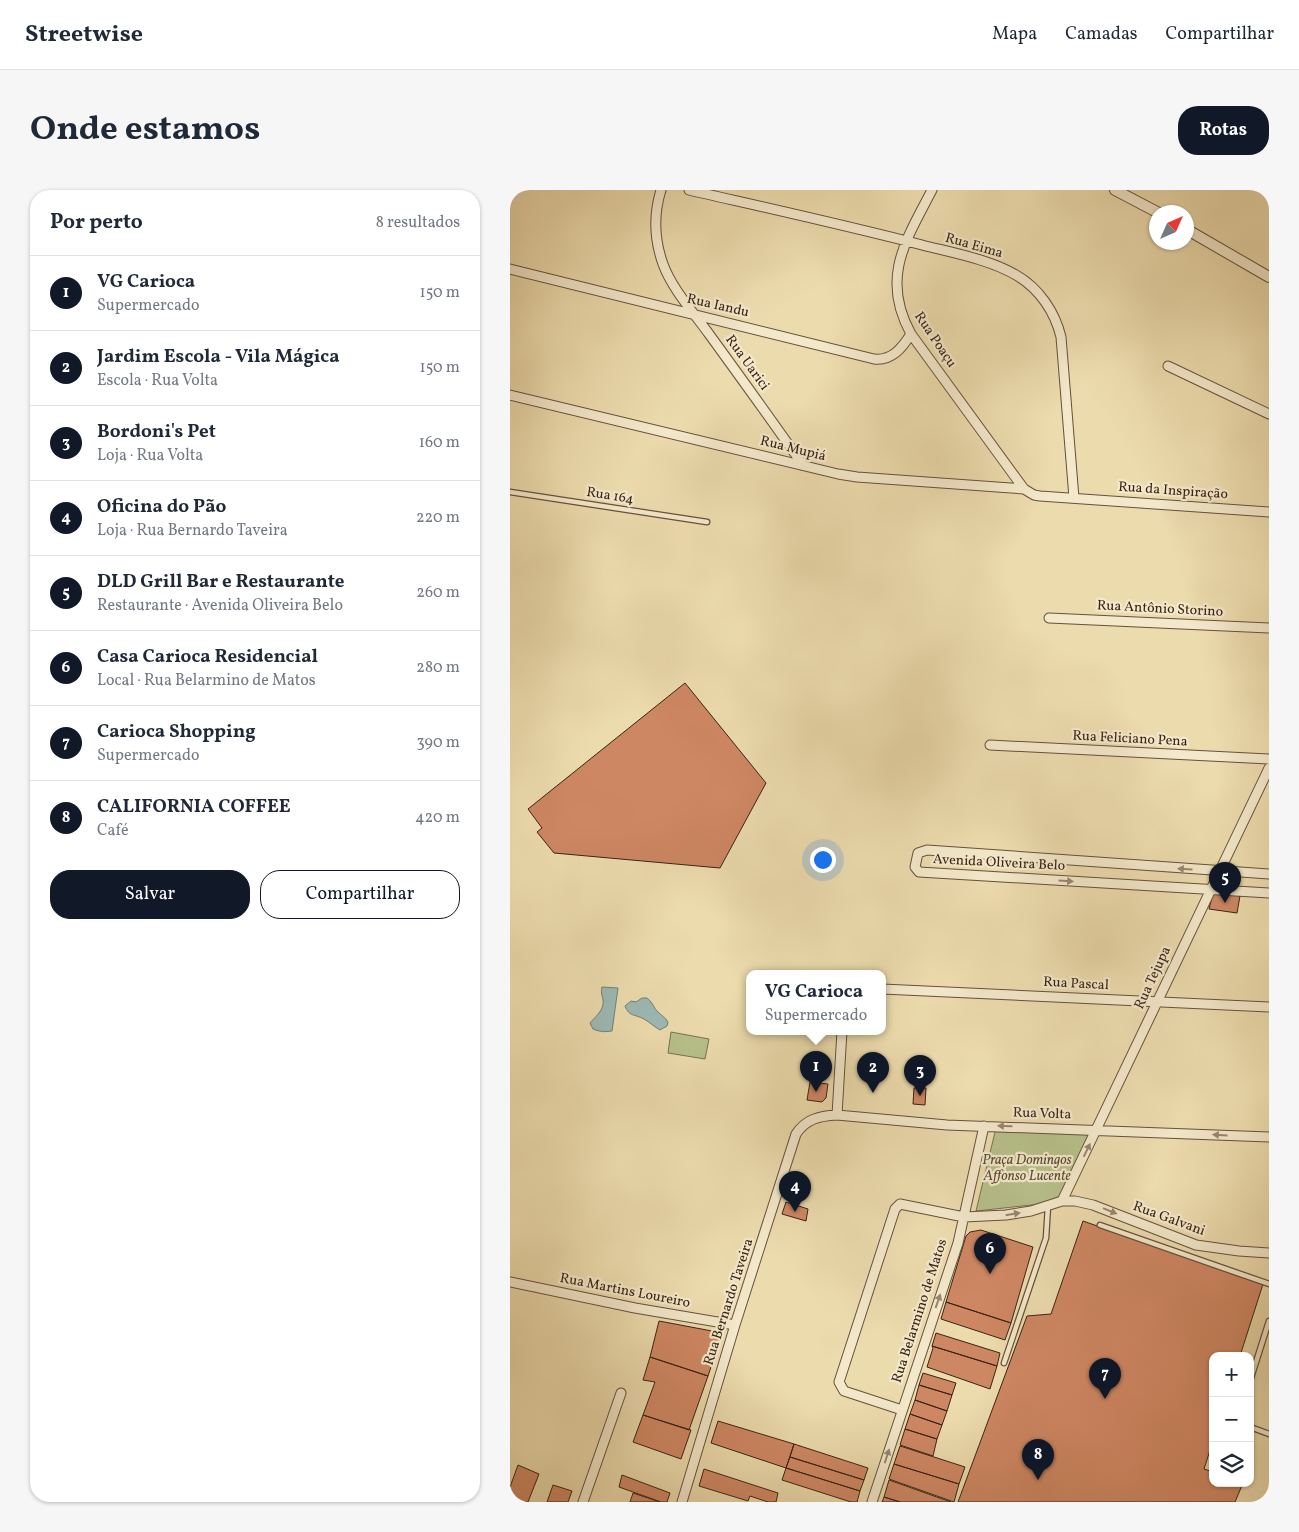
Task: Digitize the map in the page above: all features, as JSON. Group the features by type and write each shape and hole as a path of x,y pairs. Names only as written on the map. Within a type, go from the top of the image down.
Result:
{"street":[{"name":"Rua Uarici","path":"661,190 654,217 654,230 664,266 695,315 803,465"},
{"name":"Rua Eima","path":"689,190 905,241 983,262 1011,272 1022,279 1036,291 1052,312 1058,324 1063,355 1074,498"},
{"name":"Rua Poaçu","path":"932,190 905,241 899,262 897,294 902,315 911,334 1024,489"},
{"path":"1115,190 1149,208"},
{"path":"1194,234 1269,277"},
{"name":"Rua Iandu","path":"510,269 880,360 886,359 896,352 911,334"},
{"path":"1168,366 1269,414"},
{"name":"Rua Mupiá","path":"510,395 857,478 1024,489 1040,496 1074,498"},
{"name":"Rua da Inspiração","path":"1074,498 1269,512"},
{"name":"Rua Antônio Storino","path":"1049,618 1269,628"},
{"name":"Rua Feliciano Pena","path":"990,745 1269,760"},
{"name":"Rua Tejupa","path":"1062,1201 1269,768"},
{"name":"Avenida Oliveira Belo","path":"1269,874 927,850 918,853 915,867 919,872 1269,893"},
{"name":"Rua Pascal","path":"886,989 1269,1007"},
{"path":"836,1114 842,1035"},
{"name":"Rua Volta","path":"814,1118 836,1114 947,1125 1269,1137"},
{"name":"Rua Bernardo Taveira","path":"682,1502 735,1325 796,1134 801,1126 814,1118"},
{"name":"Rua Belarmino de Matos","path":"872,1502 958,1243 984,1126"},
{"path":"902,1410 844,1390 839,1382 897,1206 900,1204 964,1217 1006,1215 1062,1201"},
{"name":"Rua Galvani","path":"1062,1201 1075,1201 1093,1205 1196,1245 1239,1251 1269,1252"},
{"name":"Rua Martins Loureiro","path":"510,1282 635,1308 735,1325"},
{"path":"583,1502 621,1393"}],"lane":[{"name":"Rua 164","path":"510,492 707,522"},
{"path":"1004,1363 1046,1238 1048,1206"},
{"path":"1100,1225 1269,1284"},
{"path":"1254,1368 1269,1321"},
{"path":"1254,1428 1269,1434"}],"green space":[{"path":"671,1032 709,1039 705,1059 668,1053"},
{"name":"Praça Domingos Affonso Lucente","path":"996,1128 1086,1132 1090,1141 1060,1198 1050,1203 976,1211"}],"water":[{"path":"602,987 618,988 612,1031 602,1032 593,1029 590,1023 602,1007"},
{"path":"642,998 647,998 667,1020 667,1026 660,1030 644,1019 628,1012 625,1006 631,1001 636,1002"}],"building":[{"path":"685,683 766,783 720,868 554,853 537,832 542,828 528,809"},
{"path":"1213,893 1240,896 1237,913 1209,909"},
{"path":"810,1082 828,1084 826,1098 822,1102 807,1100"},
{"path":"914,1088 926,1088 925,1105 913,1104"},
{"path":"786,1202 808,1209 806,1221 782,1214"},
{"path":"1083,1221 1263,1284 1241,1352 1209,1352 1209,1453 1204,1469 1209,1471 1209,1487 1241,1487 1235,1502 958,1502 1027,1316 1051,1314"},
{"path":"981,1230 1033,1247 1011,1323 946,1302 966,1236 970,1232"},
{"path":"946,1302 1011,1323 1005,1340 941,1319"},
{"path":"659,1321 712,1331 718,1334 719,1343 708,1376 650,1357"},
{"path":"936,1333 1000,1353 997,1366 932,1346"},
{"path":"932,1346 997,1366 990,1389 927,1367"},
{"path":"650,1357 708,1376 689,1430 643,1415 655,1382 643,1380"},
{"path":"923,1373 956,1383 952,1395 919,1385"},
{"path":"919,1385 952,1395 947,1411 915,1400"},
{"path":"915,1400 947,1411 942,1425 910,1414"},
{"path":"910,1414 942,1425 937,1439 905,1429"},
{"path":"643,1415 691,1430 681,1459 633,1442"},
{"path":"718,1421 794,1444 786,1468 711,1443"},
{"path":"905,1429 937,1439 933,1456 900,1445"},
{"path":"794,1444 868,1468 864,1480 790,1457"},
{"path":"900,1446 965,1467 959,1484 894,1464"},
{"path":"790,1457 864,1480 860,1491 786,1468"},
{"path":"894,1464 959,1484 954,1502 889,1479"},
{"path":"518,1465 539,1474 528,1502 510,1502 510,1487"},
{"path":"786,1468 860,1491 857,1502 851,1502 782,1480"},
{"path":"704,1469 778,1493 776,1502 768,1502 750,1496 748,1501 699,1486"},
{"path":"622,1475 670,1493 667,1502 661,1502 619,1487"},
{"path":"889,1480 951,1502 901,1502 884,1497"},
{"path":"553,1485 572,1491 568,1502 547,1502"},
{"path":"633,1493 660,1502 630,1502"},
{"path":"884,1497 899,1502 882,1502"}],"place":[{"name":"DLD Grill Bar e Restaurante","path":"1225,903"},
{"name":"VG Carioca","path":"816,1092"},
{"name":"Jardim Escola - Vila Mágica","path":"873,1093"},
{"name":"Bordoni's Pet","path":"920,1096"},
{"name":"Oficina do Pão","path":"795,1212"},
{"name":"Casa Carioca Residencial","path":"990,1274"},
{"name":"Carioca Shopping","path":"1105,1399"},
{"name":"CALIFORNIA COFFEE","path":"1038,1480"}]}
